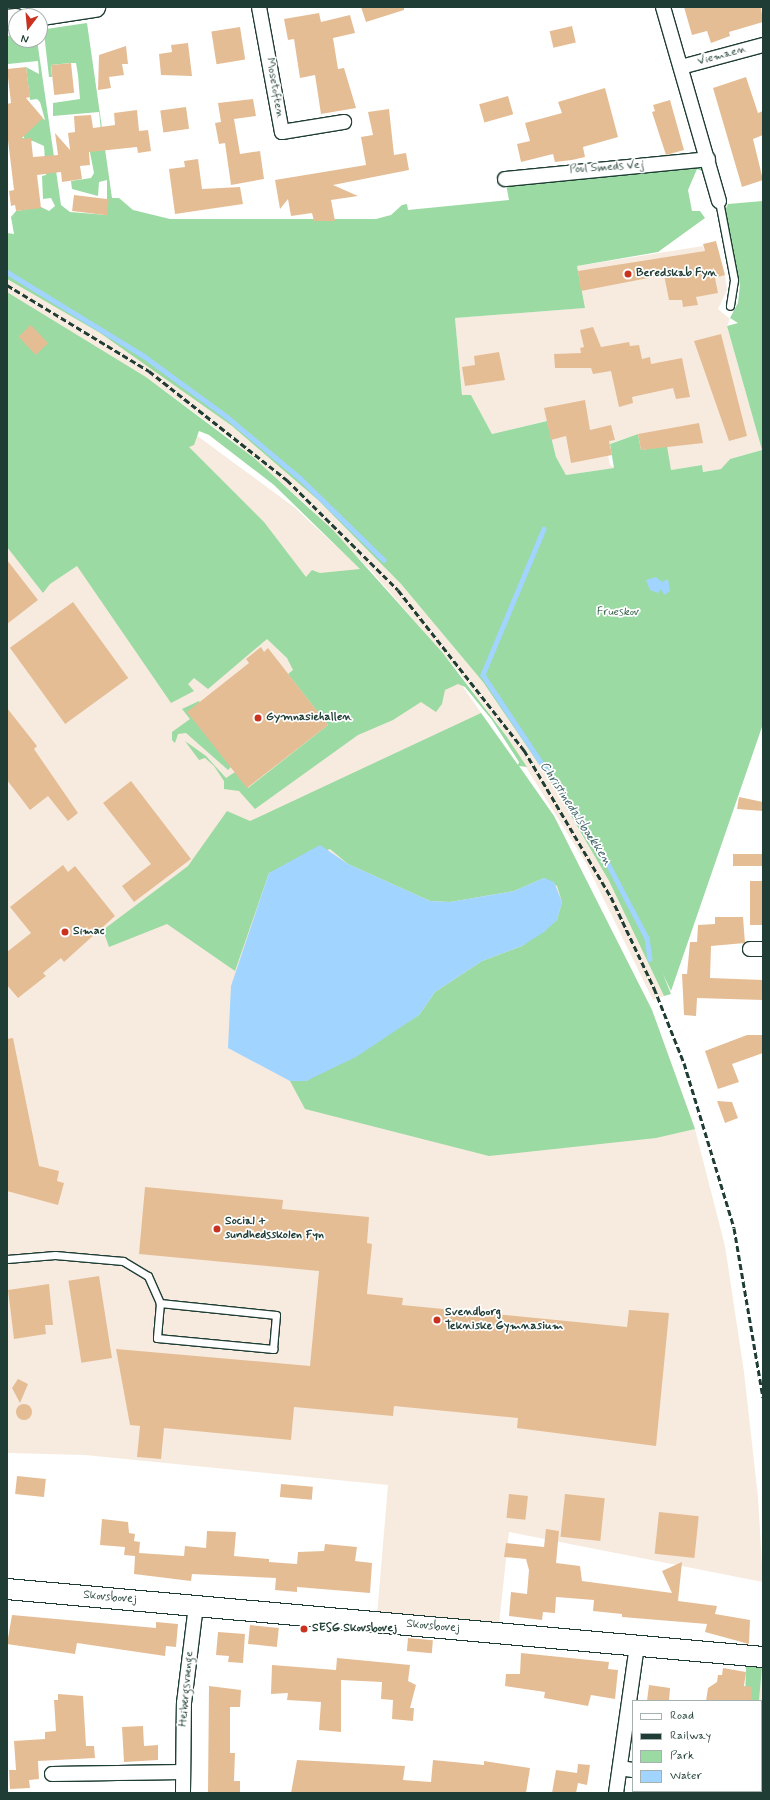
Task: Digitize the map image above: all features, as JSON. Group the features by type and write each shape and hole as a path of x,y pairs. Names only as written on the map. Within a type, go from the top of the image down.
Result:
{"street":[{"path":"48,14 95,7"},
{"name":"Mosetoften","path":"259,7 282,132 344,122"},
{"path":"662,7 681,67 719,201"},
{"name":"Viemaen","path":"681,67 763,45"},
{"name":"Poul Smeds Vej","path":"505,179 708,159"},
{"name":"Skovsbovej","path":"7,1589 763,1657"},
{"name":"Heibergsvænge","path":"183,1793 184,1703 196,1606"},
{"path":"632,1700 637,1645"},
{"path":"616,1793 626,1769 632,1701"},
{"path":"52,1774 183,1772"}],"lane":[{"path":"719,201 734,280 730,306"},
{"path":"7,1259 54,1255 123,1261 148,1276 160,1303 157,1338 273,1348 276,1315 160,1303"}],"shaded area":[{"path":"703,246 704,250 712,248 718,277 725,275 727,290 718,309 730,319 727,326 762,450 730,459 721,469 703,472 702,465 671,470 641,450 638,434 606,445 610,465 615,468 566,475 556,457 546,421 492,434 471,395 462,395 455,318 584,308 577,266"},
{"path":"7,279 100,333 232,426 318,500 401,584 483,682 555,788 609,881 664,996 653,1000 586,863 507,737 458,671 374,574 308,506 228,437 146,377 7,292"},
{"path":"54,349 192,432 294,507 365,573 463,687 554,816 652,1010 695,1129 725,1246 744,1372 758,1497 763,1582 509,1532 498,1633 377,1615 388,1485 85,1455 7,1453 7,386"},
{"path":"763,1658 762,1760 762,1700 759,1700"}],"green space":[{"name":"Frueskov","path":"87,23 112,198 119,198 133,210 170,219 376,219 391,215 402,205 407,204 408,210 509,200 506,184 699,167 705,169 706,185 702,171 697,169 688,190 692,211 700,211 705,218 658,252 577,266 585,308 455,318 462,395 471,395 492,434 547,421 556,457 566,475 614,468 610,444 638,434 641,450 667,446 671,470 702,465 703,472 721,469 730,459 762,450 727,326 738,323 730,318 738,303 740,285 724,213 728,204 763,201 763,724 671,991 663,974 671,994 664,996 609,881 555,788 483,682 401,584 318,500 232,426 100,333 7,279 7,233 14,234 11,217 16,211 41,207 49,211 55,206 51,198 43,199 42,176 46,175 44,146 33,141 9,139 24,138 24,132 42,118 45,120 40,102 37,99 30,100 26,67 39,74 38,61 8,64 7,36 8,48 38,48 61,205 70,212 107,215 107,180 99,182 98,196 72,189 71,181 91,178 94,173 86,132 101,130 99,112 53,116 53,103 80,99 76,63 51,65 52,77 49,77 46,48 48,48 48,29"},
{"path":"7,292 146,377 254,458 333,530 442,652 507,737 527,767 519,766 554,816 652,1010 695,1129 656,1138 489,1156 305,1109 290,1081 306,1081 419,1015 435,992 482,961 522,946 557,920 562,902 557,886 544,878 514,891 450,902 430,901 348,864 330,849 269,873 235,971 167,924 109,947 103,930 188,866 227,811 250,821 481,713 518,765 519,762 492,720 465,687 458,684 445,690 442,704 436,712 421,702 393,720 358,735 255,809 239,791 224,789 224,781 214,766 205,758 199,760 185,741 206,756 226,778 235,772 248,788 328,725 288,674 293,670 287,658 267,639 208,689 194,678 188,684 194,691 171,703 77,566 50,584 43,593 7,547","holes":["199,431 209,435 274,485 360,569 320,573 312,570 306,577 264,522 189,447 194,445"]},
{"path":"199,701 231,767 228,770 186,733 178,734 175,743 172,740 172,732 190,719 182,709"},
{"path":"746,1666 762,1667 759,1700 745,1700"}],"water":[{"path":"656,577 662,582 668,579 670,591 664,595 661,589 658,593 650,590 646,580"},
{"path":"320,845 348,864 430,901 450,902 514,891 544,878 554,882 562,902 557,920 544,932 522,946 482,961 435,992 419,1015 356,1057 306,1081 290,1081 228,1048 231,986 269,873"}],"building":[{"path":"361,7 404,7 404,10 366,22"},
{"path":"684,7 761,7 763,22 729,32 730,36 711,43 707,31 692,35"},
{"path":"319,13 321,22 350,15 355,33 333,38 338,69 344,68 356,108 321,114 315,75 300,78 294,39 288,40 284,19"},
{"path":"572,26 576,43 553,48 550,31"},
{"path":"240,27 245,60 217,64 211,32"},
{"path":"188,43 192,76 161,75 159,54 172,52 171,45"},
{"path":"126,46 128,64 122,64 124,75 109,77 111,88 98,90 99,55"},
{"path":"71,63 74,93 54,95 51,65"},
{"path":"26,67 30,97 26,98 43,118 21,139 31,138 33,157 58,155 55,133 70,150 68,133 75,132 74,116 91,115 93,128 115,125 114,113 137,110 139,131 148,130 151,151 138,153 137,147 89,152 90,165 80,166 82,179 62,182 61,172 37,175 41,208 16,211 15,205 11,206 9,191 14,190 7,132 7,104 11,103 7,69"},
{"path":"746,77 758,113 763,111 763,135 753,139 763,180 742,187 713,88"},
{"path":"605,88 618,137 583,147 585,157 555,162 553,154 521,162 517,144 530,141 525,123 562,113 558,102"},
{"path":"508,96 513,114 484,123 479,104"},
{"path":"253,99 256,116 234,119 240,154 260,151 264,179 231,185 225,143 219,144 215,123 221,122 218,103"},
{"path":"670,100 684,150 666,155 652,112 655,111 653,105"},
{"path":"186,107 189,129 163,132 160,111"},
{"path":"389,109 394,155 406,153 409,170 333,185 358,196 331,200 335,221 314,221 312,213 291,216 288,199 280,209 275,180 366,165 361,137 373,135 368,112"},
{"path":"198,159 202,189 240,187 243,204 175,214 169,169 185,167 184,161"},
{"path":"74,195 109,199 107,215 72,211"},
{"path":"716,241 725,275 715,278 718,293 696,297 698,305 683,307 682,300 669,300 664,275 581,291 578,271 705,251 703,244"},
{"path":"31,325 48,343 36,355 19,337"},
{"path":"593,327 601,347 629,342 630,346 639,345 642,359 650,357 651,364 682,358 690,397 676,399 673,388 632,397 633,403 619,407 611,371 593,374 591,368 555,368 554,354 581,353 580,348 584,347 580,330"},
{"path":"721,334 747,436 729,441 694,341"},
{"path":"499,352 505,380 465,386 462,367 475,365 474,356"},
{"path":"585,400 590,430 611,425 615,440 609,441 612,455 571,463 566,436 551,440 544,408"},
{"path":"699,423 703,443 641,450 638,434"},
{"path":"7,560 38,600 7,624"},
{"path":"73,602 128,678 65,724 10,648"},
{"name":"Gymnasiehallen","path":"261,647 264,652 268,648 328,725 247,788 187,712 249,663 246,659"},
{"path":"7,708 37,746 34,749 78,813 68,821 48,796 30,810 7,780"},
{"path":"131,781 191,859 134,902 122,886 151,864 103,803"},
{"path":"739,797 763,802 763,811 737,809"},
{"path":"733,854 763,854 763,866 733,866"},
{"name":"Simac","path":"63,865 68,872 75,866 115,916 64,962 61,958 43,973 46,976 18,998 7,985 7,952 31,933 10,907"},
{"path":"750,881 763,881 763,925 750,925"},
{"path":"715,917 743,917 745,943 711,946 710,978 763,980 763,1000 697,998 696,1016 684,1015 682,974 687,974 690,942 697,942 698,925 715,924"},
{"path":"747,1035 763,1035 763,1053 732,1064 739,1082 718,1089 705,1051"},
{"path":"13,1038 39,1166 59,1171 57,1181 64,1183 58,1205 7,1191 7,1039"},
{"path":"717,1101 732,1102 738,1118 725,1123"},
{"name":"Svendborg Tekniske Gymnasium","path":"145,1187 283,1200 282,1209 369,1217 367,1243 372,1244 367,1294 403,1298 402,1305 627,1327 629,1310 669,1313 656,1446 517,1428 518,1418 394,1406 393,1416 294,1407 291,1440 164,1428 161,1459 137,1457 140,1426 130,1425 116,1349 310,1366 319,1271 139,1254"},
{"path":"99,1276 112,1358 81,1363 68,1281"},
{"path":"49,1284 53,1325 45,1325 46,1334 14,1339 8,1290"},
{"path":"18,1379 28,1384 20,1403 12,1388"},
{"path":"24,1404 30,1406 32,1412 30,1418 24,1420 18,1418 16,1412 18,1406"},
{"path":"17,1476 46,1479 44,1497 15,1494"},
{"path":"281,1484 313,1487 312,1500 280,1497"},
{"path":"509,1494 528,1496 525,1520 506,1518"},
{"path":"565,1494 605,1498 600,1541 561,1537"},
{"path":"659,1512 699,1516 694,1558 655,1554"},
{"path":"102,1519 128,1522 129,1533 135,1534 134,1541 140,1542 139,1553 184,1556 185,1546 206,1548 207,1531 236,1532 234,1556 269,1559 269,1562 297,1564 298,1552 324,1551 325,1544 357,1547 355,1561 372,1563 370,1593 297,1587 297,1592 275,1590 276,1578 192,1574 191,1581 134,1574 135,1556 124,1555 125,1547 100,1545"},
{"path":"546,1529 559,1531 556,1563 580,1566 582,1581 672,1593 662,1571 682,1562 678,1601 717,1606 715,1614 750,1620 749,1644 705,1632 707,1624 622,1617 622,1614 593,1611 594,1600 556,1597 555,1613 543,1612 542,1620 509,1616 511,1592 527,1594 529,1570 526,1559 504,1557 506,1543 544,1547"},
{"path":"12,1615 156,1628 156,1622 178,1624 176,1647 166,1646 165,1656 77,1643 75,1654 7,1644"},
{"path":"250,1625 279,1628 277,1647 248,1644"},
{"path":"218,1632 245,1634 243,1663 228,1662 229,1656 216,1655"},
{"path":"408,1638 433,1640 432,1653 407,1651"},
{"path":"521,1653 609,1662 608,1669 618,1670 615,1699 591,1695 588,1706 544,1698 545,1692 505,1686 506,1674 520,1674"},
{"path":"337,1658 410,1665 408,1681 416,1685 410,1708 414,1708 413,1721 392,1719 393,1700 381,1699 382,1682 341,1680 341,1732 319,1730 321,1702 287,1700 288,1693 271,1694 272,1665 336,1670"},
{"path":"723,1668 746,1672 744,1686 752,1687 751,1700 706,1700 708,1688 717,1682 718,1675 722,1675"},
{"path":"649,1685 670,1688 669,1700 647,1700"},
{"path":"209,1686 241,1690 240,1707 230,1707 230,1753 235,1753 234,1781 240,1781 240,1793 208,1793"},
{"path":"58,1694 83,1696 86,1746 94,1746 95,1758 38,1761 39,1779 29,1780 30,1788 10,1789 9,1770 16,1770 14,1741 45,1739 45,1732 56,1731 54,1700 58,1700"},
{"path":"143,1726 144,1746 158,1745 158,1760 124,1762 122,1727"},
{"path":"297,1760 405,1766 403,1780 431,1782 433,1760 484,1765 484,1761 530,1768 526,1793 291,1793"},
{"path":"578,1764 590,1765 587,1785 578,1783 576,1793 552,1793 556,1770 577,1773"}],"waterway":[{"path":"7,272 144,356 226,416 300,478 384,560"},
{"name":"Christinedalsbækken","path":"544,529 483,675 606,860 647,938 650,959"}],"railway":[{"path":"7,285 149,371 287,480 398,590 524,750 611,897 654,988 684,1063 734,1228 763,1398"},
{"path":"762,1727 763,1718"}],"place":[{"name":"Beredskab Fyn","path":"628,274"},
{"name":"Gymnasiehallen","path":"258,718"},
{"name":"Simac","path":"65,932"},
{"name":"Social + sundhedsskolen Fyn","path":"217,1229"},
{"name":"Svendborg Tekniske Gymnasium","path":"437,1320"},
{"name":"SESG Skovsbovej","path":"304,1629"}]}
